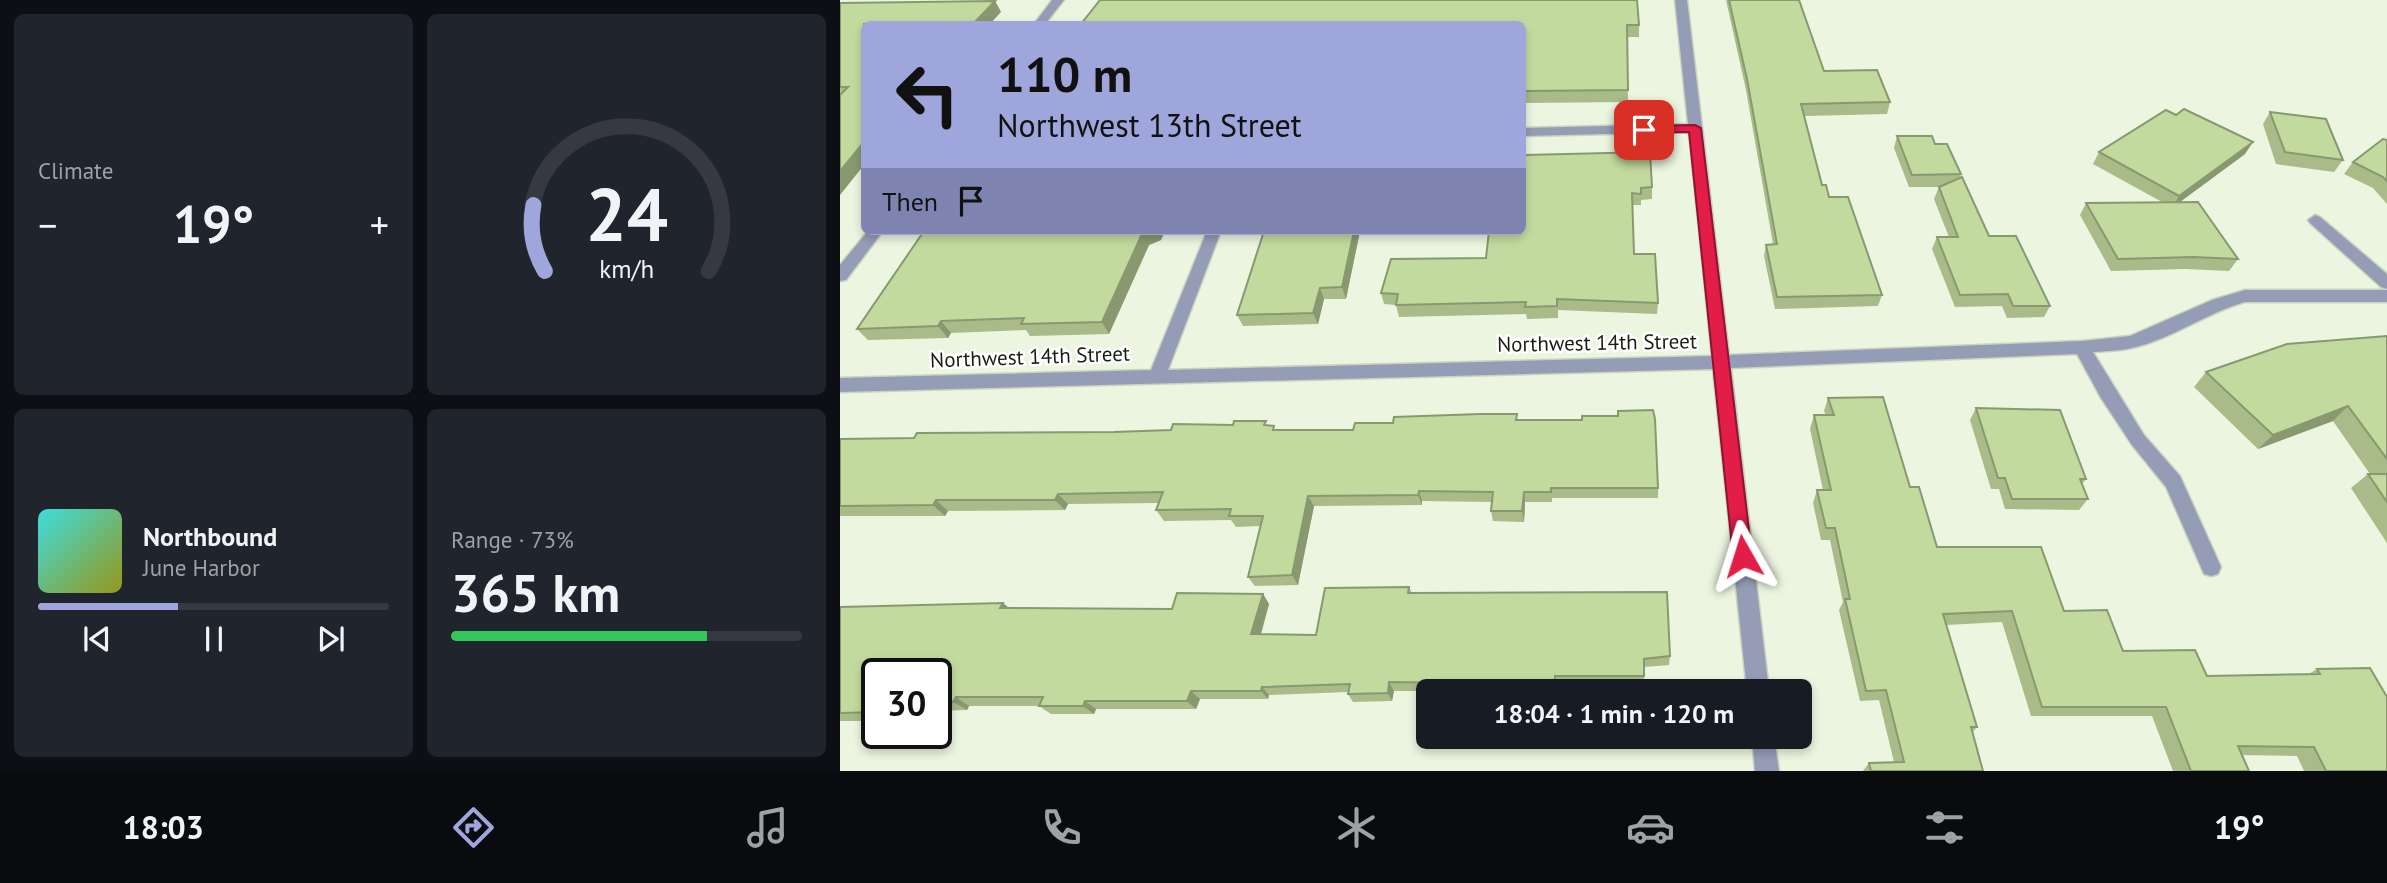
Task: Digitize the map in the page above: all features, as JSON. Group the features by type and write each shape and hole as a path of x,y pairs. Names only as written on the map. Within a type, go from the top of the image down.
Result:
{"street":[{"path":"1041,21 1058,0"},
{"path":"1681,0 1757,679"},
{"path":"1526,132 1695,128"},
{"path":"2315,220 2387,283"},
{"path":"840,276 873,235"},
{"path":"1157,377 1212,235"},
{"name":"Northwest 14th Street","path":"840,385 1721,362 2082,347 2131,342 2162,331 2218,304 2245,296 2387,296"},
{"path":"2082,347 2107,393 2138,440 2173,482 2211,567"},
{"path":"1764,749 1767,771"}],"building":[{"path":"1100,0 1637,0 1639,25 1627,25 1628,90 1526,91 1526,21 1083,21"},
{"path":"1729,0 1799,0 1824,71 1877,70 1890,102 1801,104 1822,185 1826,185 1829,197 1848,197 1882,295 1777,297 1766,245 1777,244 1747,79"},
{"path":"995,1 976,21 861,21 861,146 840,171 840,95 848,87 840,87 840,3"},
{"path":"2184,109 2253,142 2179,196 2099,152 2166,110 2176,115"},
{"path":"2270,112 2326,119 2343,160 2285,152"},
{"path":"1897,136 1932,136 1935,144 1947,144 1961,174 1912,175"},
{"path":"2383,139 2387,140 2387,181 2353,162"},
{"path":"1650,152 1652,187 1641,188 1641,194 1632,193 1634,254 1655,254 1658,303 1557,299 1557,306 1525,307 1526,302 1396,305 1398,294 1381,293 1391,259 1486,258 1489,235 1526,235 1526,155"},
{"path":"1962,177 1989,236 2016,236 2050,306 2013,306 2008,294 1960,295 1937,237 1958,237 1939,187"},
{"path":"2198,202 2238,259 2118,259 2086,203"},
{"path":"921,235 1142,235 1102,322 1021,324 1024,318 941,321 938,326 857,329"},
{"path":"1263,235 1353,235 1342,287 1320,288 1313,313 1237,315"},
{"path":"2387,336 2387,459 2348,406 2273,435 2206,372 2287,344"},
{"path":"1883,397 1910,487 1919,487 1937,547 2041,547 2064,611 2107,610 2123,651 2195,650 2207,676 2320,674 2317,669 2370,668 2387,697 2387,771 2326,771 2314,747 2238,746 2249,771 2191,771 2166,707 2042,707 2012,611 1943,614 1977,727 1971,727 1983,771 1871,771 1869,763 1904,762 1886,690 1866,691 1845,599 1850,599 1835,528 1826,528 1817,490 1831,490 1814,415 1834,415 1828,398"},
{"path":"1976,408 2060,410 2086,479 2080,479 2088,499 2012,499 2005,478 1998,478"},
{"path":"1653,410 1658,488 1551,488 1551,492 1524,492 1522,511 1491,511 1493,492 1419,491 1418,495 1308,496 1292,575 1248,577 1263,516 1229,516 1231,509 1156,510 1163,492 1058,494 1055,500 936,500 933,505 840,506 840,439 914,438 917,433 1171,430 1173,424 1233,425 1234,421 1266,421 1264,425 1274,426 1273,430 1353,430 1355,423 1393,423 1394,417 1517,414 1516,420 1582,420 1582,416 1618,416 1618,411"},
{"path":"2368,474 2387,474 2387,502"},
{"path":"1409,587 1408,593 1667,592 1670,656 1644,659 1644,676 1416,679 1416,682 1389,682 1388,693 1348,694 1350,684 1262,687 1261,691 1191,691 1187,701 1085,701 1083,706 1039,706 1043,697 956,697 952,702 952,658 861,658 861,712 840,713 840,607 1003,603 1000,608 1172,609 1177,593 1263,594 1251,634 1316,635 1325,588"}],"route":[{"path":"1644,130 1695,128 1743,556"}]}
